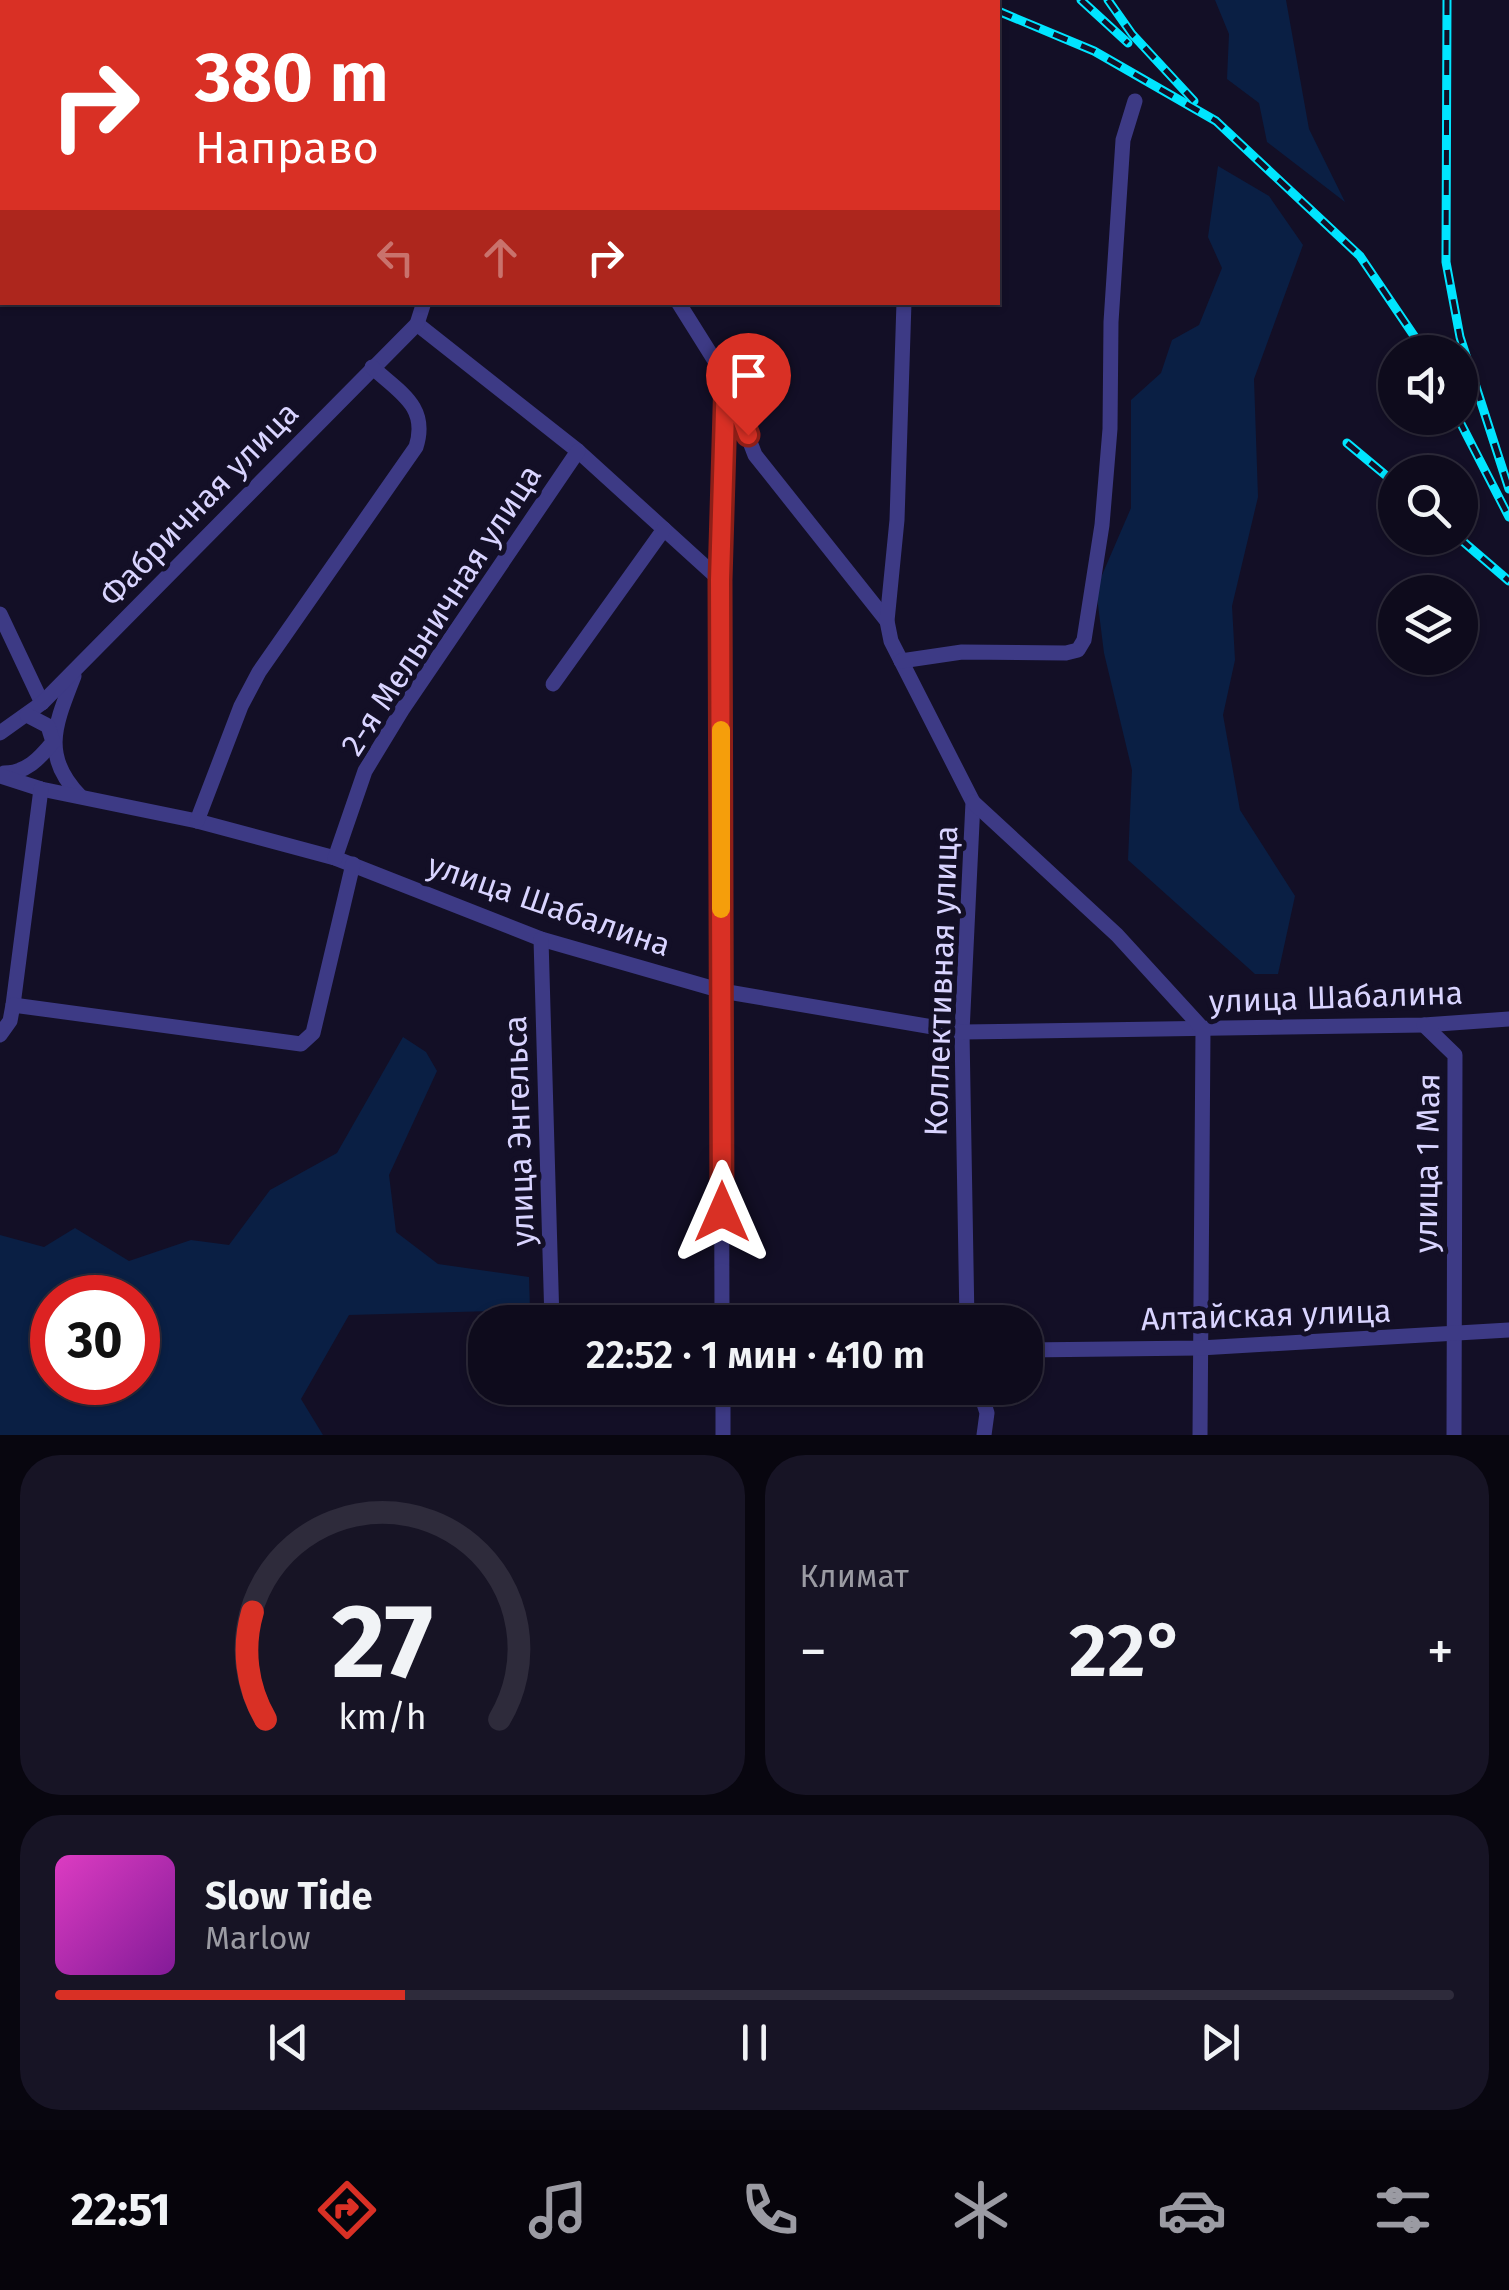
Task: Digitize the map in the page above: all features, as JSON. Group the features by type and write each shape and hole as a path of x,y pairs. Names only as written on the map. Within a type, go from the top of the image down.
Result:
{"street":[{"path":"901,661 962,652 1066,653 1078,650 1084,640 1102,524 1110,429 1111,322 1123,140 1136,101"},
{"name":"Фабричная улица","path":"2,734 42,703 417,324 423,305"},
{"path":"680,305 726,377 755,455 886,621"},
{"name":"Коллективная улица","path":"904,305 897,520 886,621 891,642 973,802 962,1032 967,1305"},
{"path":"417,324 578,451 720,580"},
{"path":"197,821 241,706 260,672 416,447 420,432 414,406 372,367"},
{"path":"722,1305 720,580 726,377"},
{"name":"2-я Мельничная улица","path":"335,858 365,772 402,710 578,451"},
{"path":"552,684 664,529"},
{"path":"0,614 42,703"},
{"path":"0,775 18,773 39,759 52,742 77,667"},
{"path":"26,714 48,726 64,780 82,798"},
{"name":"улица Шабалина","path":"0,775 41,789 197,821 335,858 540,939 722,991 962,1032 1424,1025 1509,1019"},
{"path":"0,1035 10,1021 13,1005 41,789"},
{"path":"973,802 1117,935 1203,1029 1200,1435"},
{"path":"13,1005 302,1044 313,1033 353,864"},
{"name":"улица Энгельса","path":"540,939 551,1305"},
{"name":"улица 1 Мая","path":"1424,1025 1455,1055 1454,1435"},
{"name":"Алтайская улица","path":"1043,1350 1200,1348 1509,1330"},
{"path":"722,1405 722,1435"},
{"path":"984,1405 984,1435"}],"water":[{"path":"1215,0 1286,0 1309,129 1345,202 1267,142 1259,103 1227,79 1229,34"},
{"path":"1218,166 1269,196 1303,245 1254,379 1258,497 1232,606 1235,660 1223,715 1240,810 1295,896 1278,974 1255,974 1128,860 1132,770 1104,653 1096,589 1131,508 1131,400 1161,373 1172,340 1199,325 1222,268 1208,237"},
{"path":"403,1037 426,1052 437,1071 389,1175 396,1232 438,1264 529,1277 530,1305 468,1305 468,1312 349,1315 301,1399 323,1435 0,1435 0,1235 44,1247 75,1228 129,1261 191,1240 229,1245 270,1190 337,1153"}],"railway":[{"path":"1081,0 1128,43"},
{"path":"1108,0 1132,34 1194,101"},
{"path":"1447,0 1446,262 1460,337 1509,489"},
{"path":"1000,12 1094,51 1216,121 1360,256 1413,335"},
{"path":"1467,435 1509,517"},
{"path":"1347,443 1378,469"},
{"path":"1478,554 1509,581"}],"slow traffic":[{"path":"721,730 721,909"}],"route":[{"path":"722,1212 720,580 726,377 748,435"}]}
